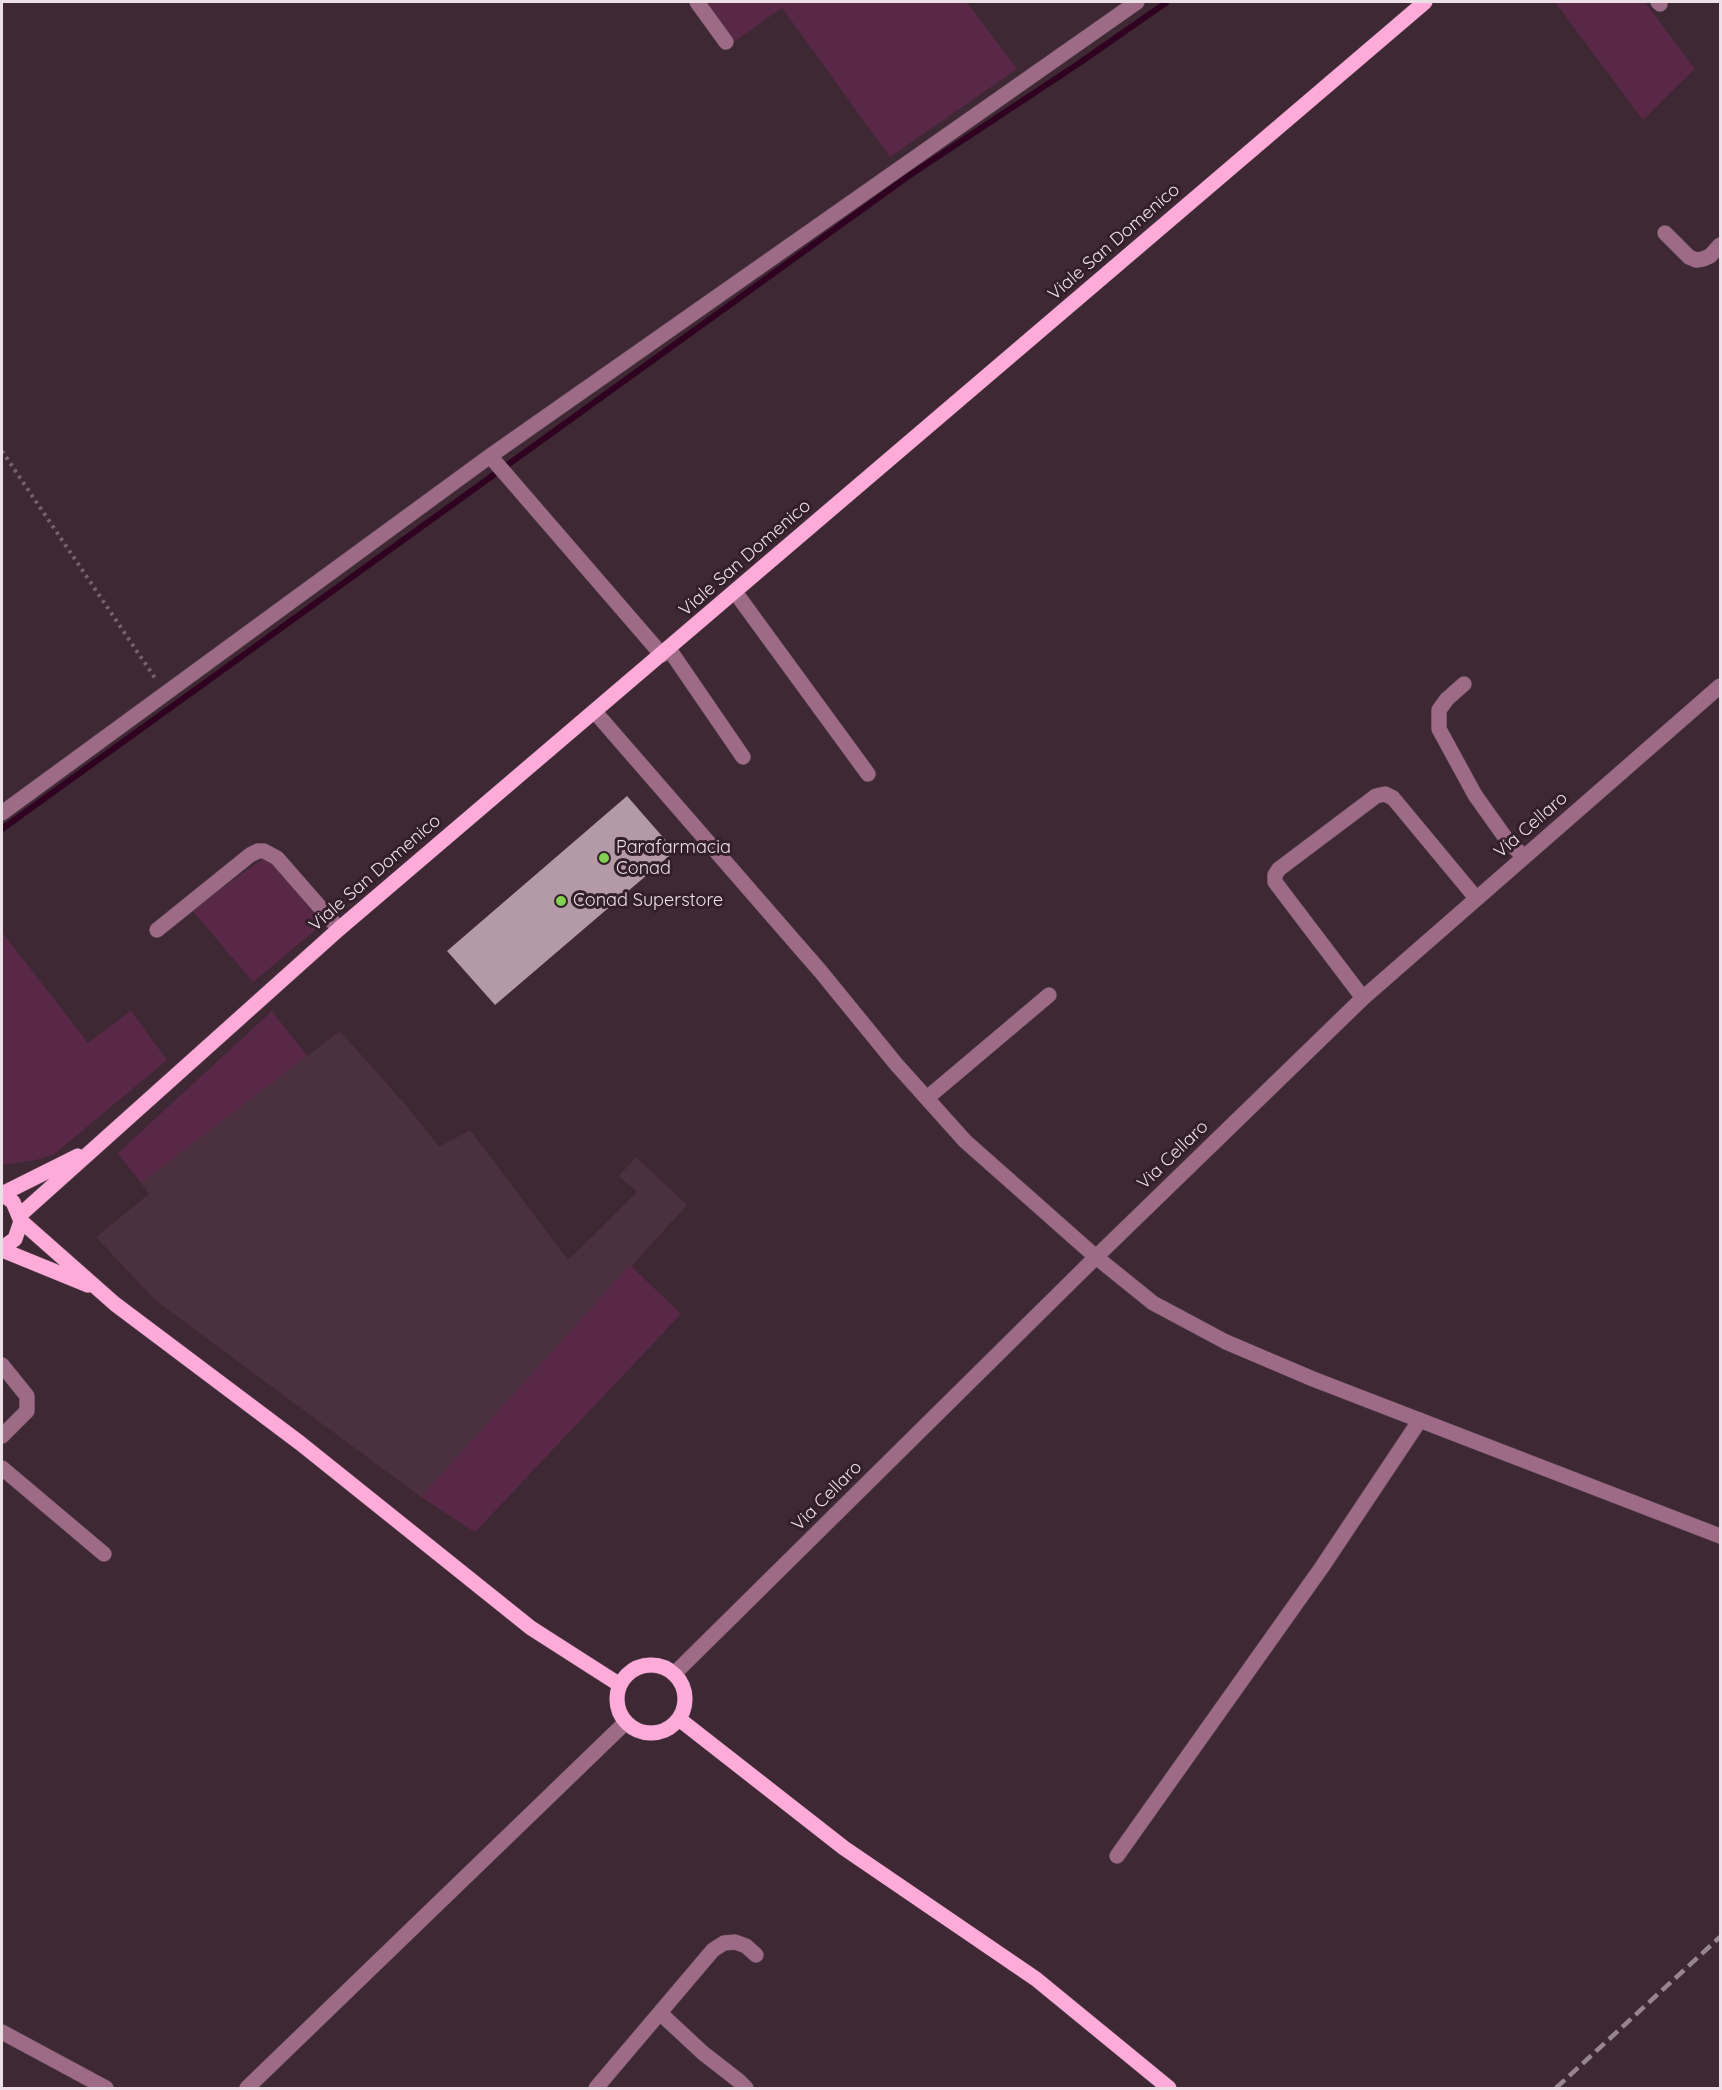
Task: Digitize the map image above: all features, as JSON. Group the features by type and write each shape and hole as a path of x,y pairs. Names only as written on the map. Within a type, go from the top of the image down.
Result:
{"main road":[{"name":"Viale San Domenico","path":"2,1249 15,1239 20,1218 94,1148 339,929 1425,2"},
{"name":"Viale San Domenico","path":"2,1194 94,1148"},
{"path":"2,1194 13,1202 20,1218 98,1290 300,1443 531,1628 620,1685"},
{"path":"2,1249 98,1290"},
{"path":"645,1666 665,1669 674,1674 684,1691 685,1701 679,1719 663,1731 653,1733 634,1729 626,1722 618,1705 620,1685 626,1676 645,1666"},
{"path":"679,1719 844,1848 1036,1979 1169,2088"}],"street":[{"path":"697,2 726,42"},
{"path":"2,813 494,459 1137,2"},
{"path":"1665,233 1689,257 1696,260 1710,256 1720,245"},
{"path":"494,459 665,652 742,757"},
{"path":"735,592 868,774"},
{"path":"1464,684 1446,699 1439,710 1439,729 1475,795 1507,840 1524,857"},
{"name":"Via Cellaro","path":"674,1674 1096,1257 1363,998 1720,686"},
{"path":"595,712 821,972 896,1064 965,1141 1096,1257 1153,1303 1226,1342 1313,1379 1720,1536"},
{"path":"1363,998 1275,882 1279,869 1376,796 1385,794 1393,798 1476,898"},
{"path":"157,930 250,855 264,851 277,858 339,929"},
{"path":"927,1098 1049,995"},
{"path":"2,1365 27,1396 27,1411 2,1436"},
{"path":"1117,1856 1322,1567 1420,1420"},
{"path":"2,1468 104,1554"},
{"path":"248,2088 626,1722"},
{"path":"596,2088 713,1950 724,1942 735,1942 756,1955"},
{"path":"660,2013 703,2053 746,2088"},
{"path":"2,2032 106,2088"}],"path":[{"path":"2,451 166,694"}],"shaded area":[{"path":"705,2 967,2 1017,69 890,157 782,8 735,41"},
{"path":"1555,2 1645,2 1695,69 1643,120"},
{"path":"268,859 325,922 253,982 192,910 261,860"},
{"path":"2,932 88,1043 131,1011 167,1060 53,1155 2,1165"},
{"path":"272,1011 307,1056 141,1183 118,1153"},
{"path":"340,1031 410,1110 439,1147 470,1130 568,1260 637,1192 619,1176 636,1157 687,1205 421,1497 155,1300 96,1237 149,1194 141,1183"},
{"path":"630,1265 681,1314 475,1532 421,1497"}],"building":[{"name":"Conad Superstore","path":"627,796 675,851 495,1005 447,951"}],"waterway":[{"path":"2,829 910,175 1167,2"}],"railway":[{"path":"1556,2088 1720,1937"}],"place":[{"name":"Parafarmacia Conad","path":"604,858"},
{"name":"Conad Superstore","path":"561,901"}]}
